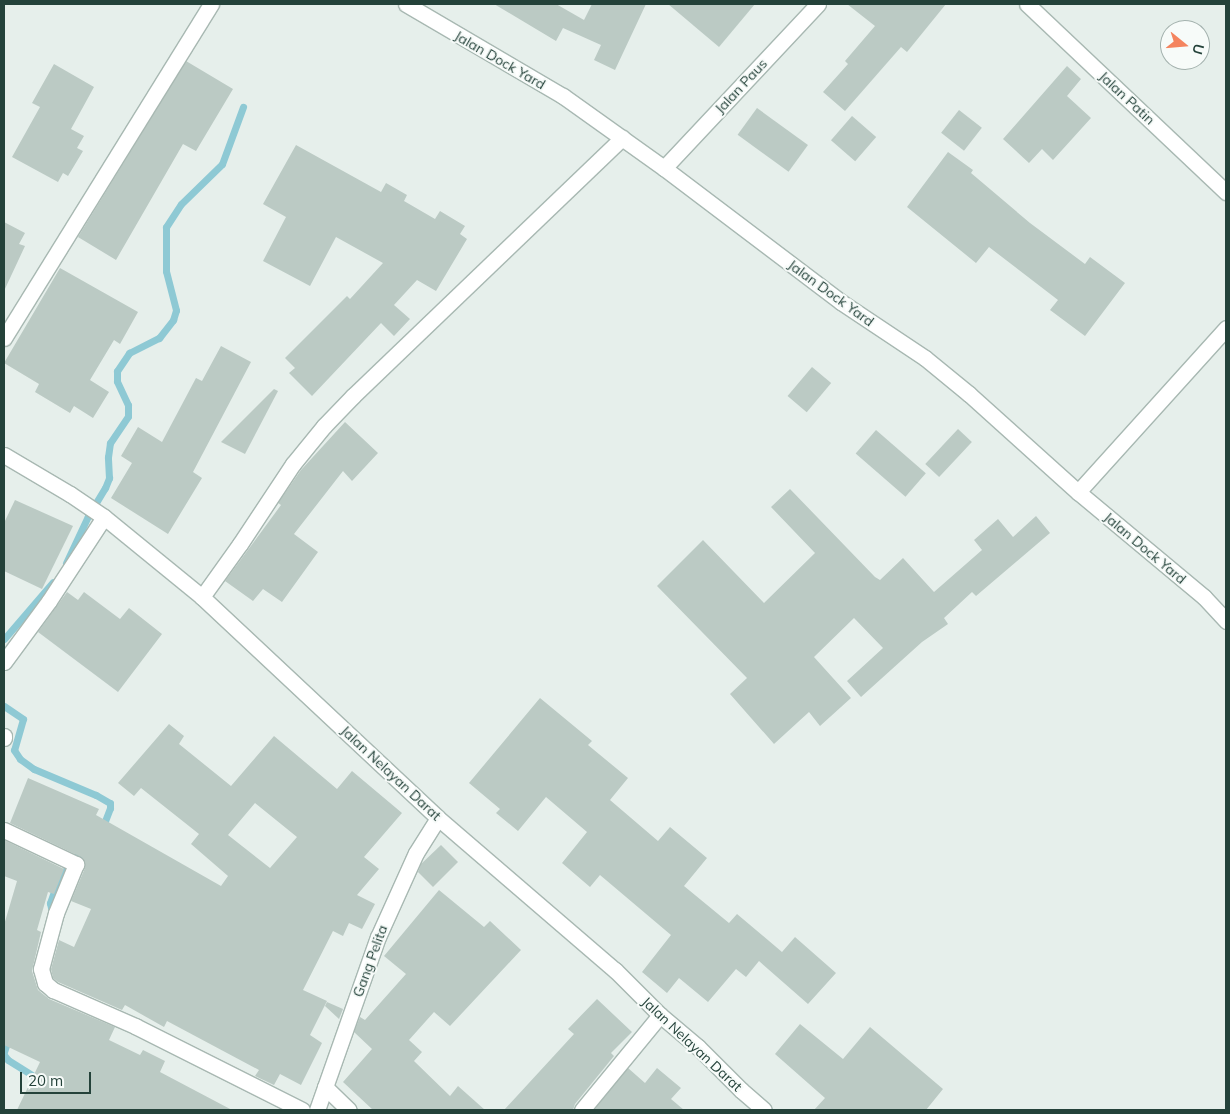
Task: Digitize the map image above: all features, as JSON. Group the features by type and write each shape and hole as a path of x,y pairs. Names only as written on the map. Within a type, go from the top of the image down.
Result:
{"street":[{"path":"4,338 211,4"},
{"name":"Jalan Dock Yard","path":"406,4 563,96 664,168 841,302 925,358 969,394 1078,492 1204,597 1226,621"},
{"name":"Jalan Paus","path":"664,168 818,4"},
{"name":"Jalan Patin","path":"1028,4 1226,192"},
{"path":"202,597 293,464 324,426 622,138"},
{"path":"1078,492 1226,328"},
{"name":"Jalan Nelayan Darat","path":"4,455 70,494 101,515 202,597 438,818 615,970 660,1015 698,1047 740,1090 764,1110"},
{"path":"4,662 54,594 101,515"},
{"name":"Gang Pelita","path":"317,1110 378,937 416,853 438,818"},
{"path":"4,830 68,860 76,867 56,913 42,969 45,984 53,990 135,1026 302,1110"},
{"path":"582,1110 660,1015"},
{"path":"325,1087 349,1110"}],"building":[{"path":"494,4 556,4 584,20 592,4 646,4 615,70 594,60 601,45 563,28 556,41"},
{"path":"668,4 755,4 719,47"},
{"path":"847,4 946,4 907,52 901,47 845,111 823,92 848,64 845,61 875,26"},
{"path":"186,61 233,89 196,151 183,144 116,260 78,237"},
{"path":"54,64 94,87 71,129 84,136 77,148 83,151 68,176 63,173 58,182 12,157 40,107 32,103"},
{"path":"1067,66 1081,79 1067,96 1091,118 1053,160 1042,149 1029,163 1003,139"},
{"path":"757,108 808,145 789,172 738,135"},
{"path":"959,110 982,128 964,151 941,133"},
{"path":"852,116 876,137 855,161 831,140"},
{"path":"296,145 381,192 386,183 407,195 404,201 435,219 440,211 465,226 460,234 467,239 436,291 417,280 394,305 410,319 394,336 381,323 312,396 289,373 295,368 285,358 347,296 350,299 383,263 336,237 310,286 263,261 286,217 263,204"},
{"path":"948,152 973,170 971,173 1030,223 1085,264 1090,257 1125,283 1085,336 1050,310 1058,300 989,247 976,263 907,207"},
{"path":"4,222 25,233 19,244 25,246 4,291"},
{"path":"60,268 138,312 120,344 114,340 90,380 109,392 93,418 74,406 70,413 35,392 39,384 4,363"},
{"path":"221,346 251,362 193,472 202,478 168,534 111,498 132,463 121,456 138,427 162,442 196,378 202,381"},
{"path":"812,367 831,383 807,412 788,396"},
{"path":"274,389 278,391 245,454 221,442"},
{"path":"345,422 378,453 352,481 343,471 294,534 318,552 282,602 263,589 253,601 225,581 281,505 278,503 301,470"},
{"path":"958,429 972,442 939,477 925,464"},
{"path":"876,430 926,473 905,497 856,453"},
{"path":"790,489 875,577 880,580 903,558 934,592 982,550 974,540 998,519 1013,537 1036,516 1050,533 976,596 972,592 944,618 948,624 922,642 861,697 847,681 883,648 854,618 814,657 851,698 820,726 809,712 774,744 730,694 747,678 657,586 703,540 764,603 815,553 771,507"},
{"path":"15,500 73,526 42,589 4,571 4,523"},
{"path":"67,592 78,600 84,592 120,619 129,608 162,634 118,692 38,632"},
{"path":"540,698 592,741 588,745 628,778 610,800 658,841 670,827 707,858 684,886 729,923 737,914 782,952 795,937 836,973 808,1004 759,961 746,977 736,969 708,1002 679,978 667,993 642,972 671,935 600,875 590,887 562,863 587,832 546,797 518,831 496,813 500,809 469,783"},
{"path":"169,724 184,736 179,744 231,786 274,736 337,789 352,771 402,813 364,857 379,869 357,895 375,904 362,929 349,923 343,936 333,931 303,990 327,1001 310,1035 322,1043 301,1085 280,1074 274,1085 255,1076 259,1070 167,1021 164,1027 125,1005 122,1010 58,982 53,978 51,969 59,940 74,947 91,909 71,901 85,868 83,858 10,823 28,778 99,809 96,815 221,886 228,876 191,844 199,834 141,788 134,796 118,783","holes":["255,803 297,837 270,868 228,835"]},
{"path":"4,840 64,869 54,894 48,892 37,930 41,932 32,971 38,990 49,999 115,1027 109,1040 140,1055 143,1050 165,1061 160,1072 232,1110 17,1110 40,1062 4,1045 4,925 17,881 4,876"},
{"path":"441,845 458,862 433,887 418,872 421,864"},
{"path":"439,890 484,927 490,921 521,950 450,1026 434,1012 409,1040 422,1052 414,1061 450,1096 458,1086 485,1110 373,1110 343,1082 372,1049 354,1032 360,1017 365,1020 406,974 384,956"},
{"path":"597,999 632,1032 611,1053 614,1056 575,1104 573,1110 504,1110 574,1034 568,1029"},
{"path":"327,1002 343,1009 339,1019 325,1006"},
{"path":"800,1024 843,1059 870,1027 943,1089 926,1110 814,1110 825,1098 775,1054"},
{"path":"628,1068 645,1083 657,1068 681,1088 671,1099 684,1110 594,1110"}],"waterway":[{"path":"66,563 88,516 105,488 109,478 108,457 110,443 128,416 128,405 117,381 117,371 129,353 159,338 173,320 176,310 166,271 166,227 181,204 222,164 243,107"},
{"path":"4,639 53,582"},
{"path":"4,706 23,719 14,750 20,759 34,769 96,795 110,803 102,829"},
{"path":"52,912 50,903 57,883 74,858 85,851"},
{"path":"4,1052 9,1037"},
{"path":"4,1055 8,1060 40,1080"}]}
